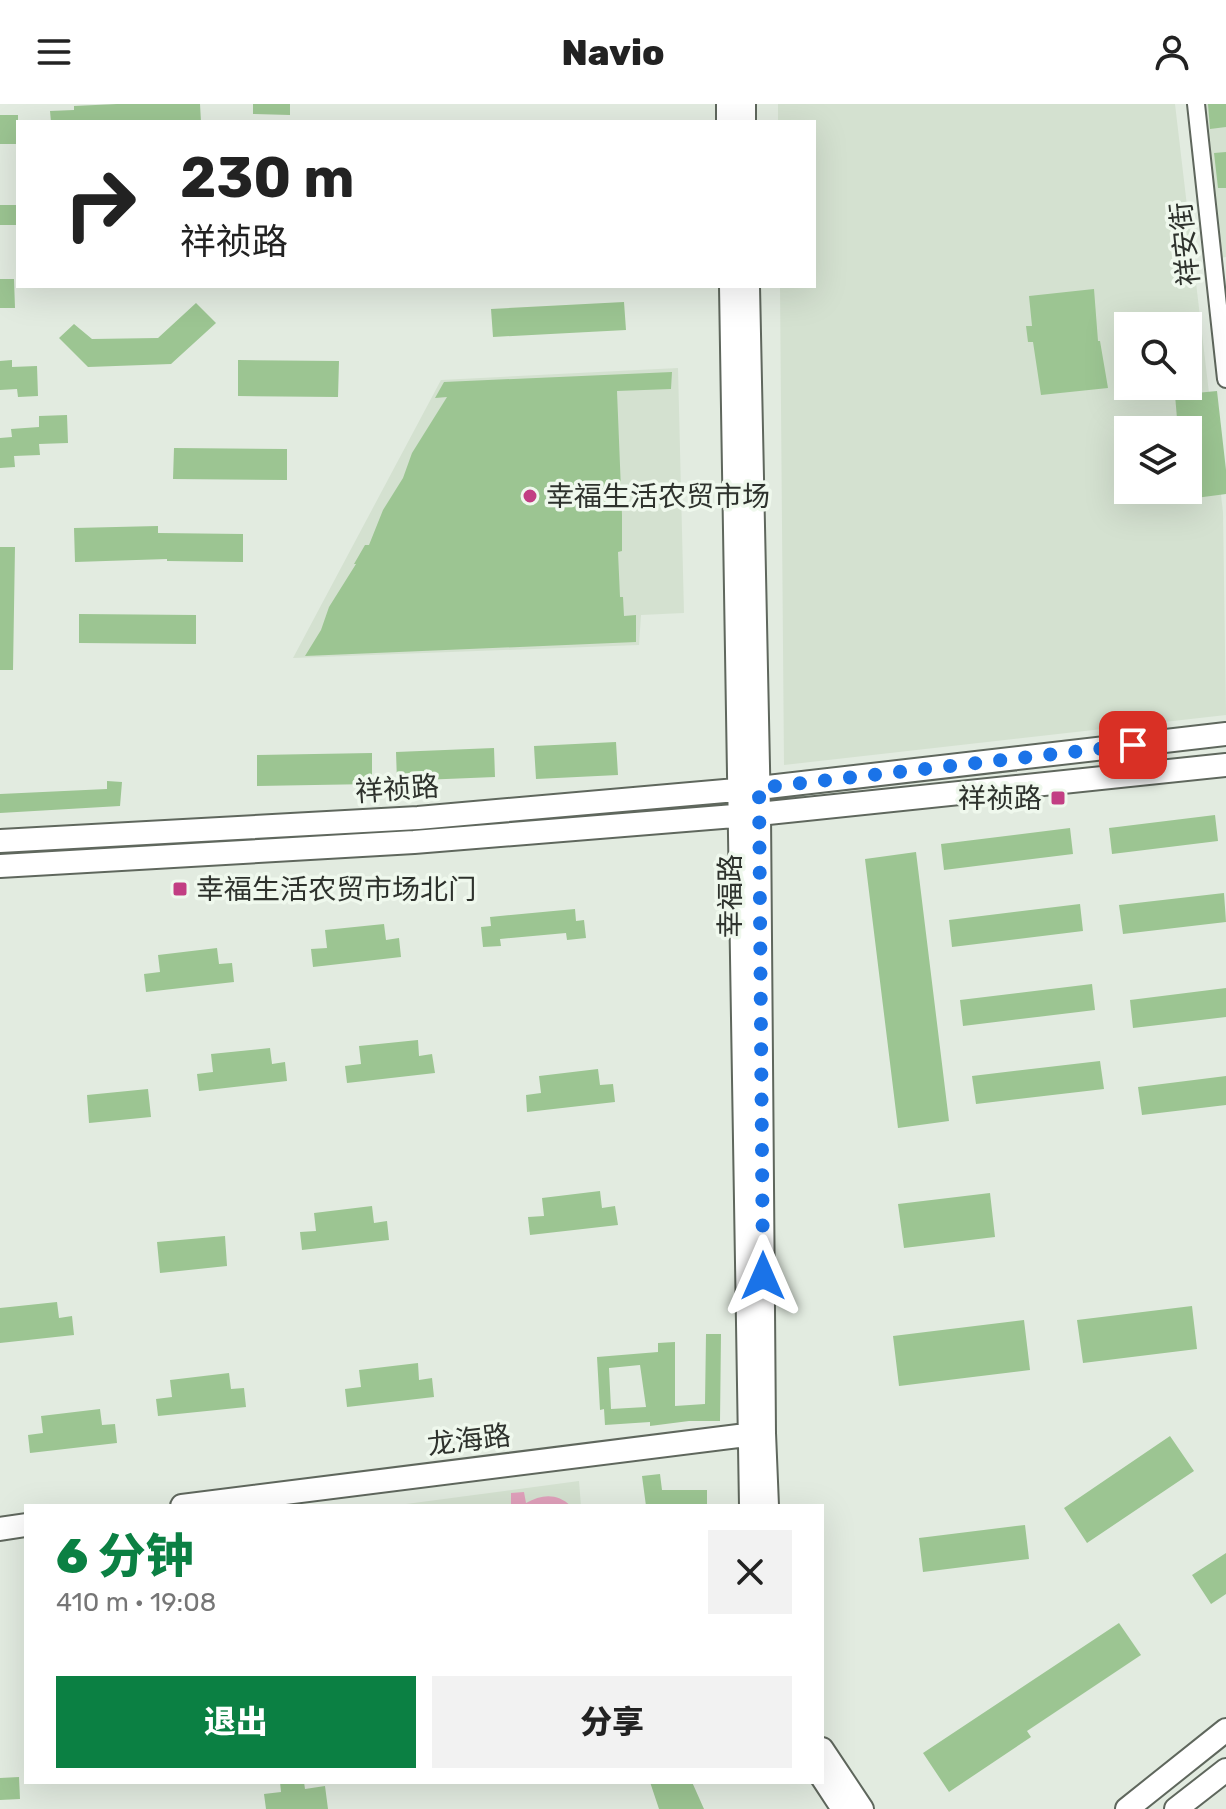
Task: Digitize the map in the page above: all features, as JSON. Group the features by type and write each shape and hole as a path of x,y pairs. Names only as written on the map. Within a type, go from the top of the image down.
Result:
{"street":[{"name":"祥安街","path":"1196,104 1226,379"},
{"name":"幸福路","path":"731,288 750,788"},
{"name":"幸福路","path":"748,288 756,1434 751,1504"},
{"name":"祥祯路","path":"0,841 418,818 750,788 1226,734"},
{"name":"祥祯路","path":"0,866 414,842 750,815 1226,765"},
{"name":"幸福路","path":"756,1434 767,1504"},
{"name":"龙海路","path":"198,1504 756,1434"},
{"path":"0,1529 24,1525"},
{"path":"1127,1809 1226,1730"},
{"path":"824,1752 862,1809"},
{"path":"1176,1809 1226,1770"},
{"path":"824,1780 843,1809"}],"shaded area":[{"path":"778,104 1175,104 1199,312 1114,312 1114,400 1202,400 1202,334 1223,512 1226,715 784,765 780,288 816,288 816,120 778,120"},
{"path":"1204,104 1226,104 1226,257 1220,258"},
{"name":"幸福生活农贸市场","path":"678,368 684,613 641,615 639,645 293,658 441,380"},
{"path":"579,1481 581,1504 406,1504"},
{"path":"524,1492 526,1503 549,1496 568,1504 511,1504 511,1493"}],"building":[{"path":"200,104 201,120 51,120 50,111 74,110 74,106"},
{"path":"253,104 290,104 290,115 253,114"},
{"path":"1208,104 1226,104 1226,127 1210,129"},
{"path":"0,115 18,115 16,144 0,144"},
{"path":"1226,152 1226,188 1218,188 1214,153"},
{"path":"0,205 16,205 16,225 0,225"},
{"path":"0,279 14,279 15,308 0,308"},
{"path":"1094,289 1098,341 1108,388 1041,395 1033,342 1028,342 1026,326 1032,326 1029,296"},
{"path":"624,302 626,330 493,337 491,309"},
{"path":"196,303 216,323 171,364 88,367 59,338 74,324 92,339 158,338"},
{"path":"12,360 12,367 37,366 38,396 18,397 17,389 0,390 0,361"},
{"path":"238,360 339,361 338,397 238,396"},
{"name":"幸福生活农贸市场","path":"672,372 671,389 617,391 622,515 622,551 618,552 620,597 623,597 624,616 636,615 636,642 305,656 321,630 329,607 365,545 369,545 383,510 403,478 412,453 447,397 435,398 444,382"},
{"path":"1217,391 1226,494 1202,497 1202,416 1177,416 1175,400 1202,400 1202,392"},
{"path":"67,415 68,443 39,444 40,455 14,456 15,467 0,468 0,438 12,437 11,429 39,427 39,416"},
{"path":"174,448 287,449 287,480 173,479"},
{"path":"158,526 158,533 243,534 243,562 167,559 75,562 74,528"},
{"path":"0,547 15,547 13,670 0,670"},
{"path":"79,614 196,615 196,644 79,643"},
{"path":"616,742 618,775 536,779 534,746"},
{"path":"494,748 495,777 397,781 396,752"},
{"path":"372,753 372,784 257,786 257,755"},
{"path":"107,781 122,782 120,806 0,813 0,794 107,789"},
{"path":"1215,815 1218,841 1112,854 1109,828"},
{"path":"1070,828 1073,854 944,870 941,844"},
{"path":"916,852 949,1121 898,1128 865,859"},
{"path":"1224,893 1226,922 1123,934 1119,905"},
{"path":"1080,904 1083,931 952,947 949,920"},
{"path":"575,909 576,921 584,920 586,938 567,940 566,933 500,939 501,946 483,947 481,927 491,926 490,917"},
{"path":"384,924 386,940 399,938 401,957 313,967 311,949 327,948 325,930"},
{"path":"217,948 219,964 232,963 234,982 146,992 144,974 160,972 158,955"},
{"path":"1092,984 1095,1010 963,1026 960,1000"},
{"path":"1226,988 1226,1017 1133,1028 1130,1000"},
{"path":"418,1040 419,1056 432,1054 435,1073 347,1083 345,1066 361,1064 359,1046"},
{"path":"270,1048 272,1064 285,1062 287,1081 199,1091 197,1074 213,1072 211,1054"},
{"path":"1100,1061 1104,1089 976,1104 972,1076"},
{"path":"598,1069 600,1085 613,1084 615,1102 527,1112 526,1095 541,1093 539,1076"},
{"path":"1226,1076 1226,1105 1142,1115 1138,1087"},
{"path":"148,1089 151,1117 89,1123 87,1095"},
{"path":"600,1191 602,1208 615,1206 618,1225 530,1235 528,1217 544,1216 542,1198"},
{"path":"990,1193 995,1237 904,1248 898,1204"},
{"path":"372,1206 374,1223 387,1221 389,1240 302,1250 300,1232 316,1231 314,1213"},
{"path":"225,1236 227,1266 160,1273 157,1242"},
{"path":"57,1302 59,1318 72,1316 74,1335 0,1343 0,1308"},
{"path":"1192,1306 1197,1349 1083,1363 1077,1320"},
{"path":"1024,1320 1030,1370 899,1386 893,1336"},
{"path":"706,1334 721,1334 720,1421 650,1426 650,1422 605,1425 604,1409 600,1410 597,1357 658,1352 658,1343 675,1342 675,1406 705,1404","holes":["640,1365 646,1407 611,1409 609,1368"]},
{"path":"418,1363 419,1380 432,1378 434,1397 347,1407 345,1389 361,1387 359,1370"},
{"path":"229,1373 231,1389 244,1388 246,1407 158,1416 156,1399 172,1397 170,1380"},
{"path":"100,1409 102,1425 115,1424 117,1443 30,1453 28,1435 43,1433 41,1416"},
{"path":"1170,1436 1194,1471 1087,1543 1064,1508"},
{"path":"660,1474 662,1490 707,1490 707,1504 646,1504 642,1476"},
{"path":"1025,1525 1029,1559 923,1572 919,1538"},
{"path":"1226,1553 1226,1594 1211,1604 1192,1575"},
{"path":"1119,1623 1141,1655 1027,1731 1031,1737 949,1792 923,1753"},
{"path":"19,1777 20,1799 0,1800 0,1778"},
{"path":"280,1784 304,1784 305,1789 325,1786 328,1809 266,1809 264,1794 281,1792"},
{"path":"651,1784 693,1784 704,1809 659,1809"}],"place":[{"name":"幸福生活农贸市场","path":"530,496"},
{"name":"祥祯路","path":"1058,798"},
{"name":"幸福生活农贸市场北门","path":"180,889"}],"route":[{"path":"763,1276 759,788 1133,745"}]}
